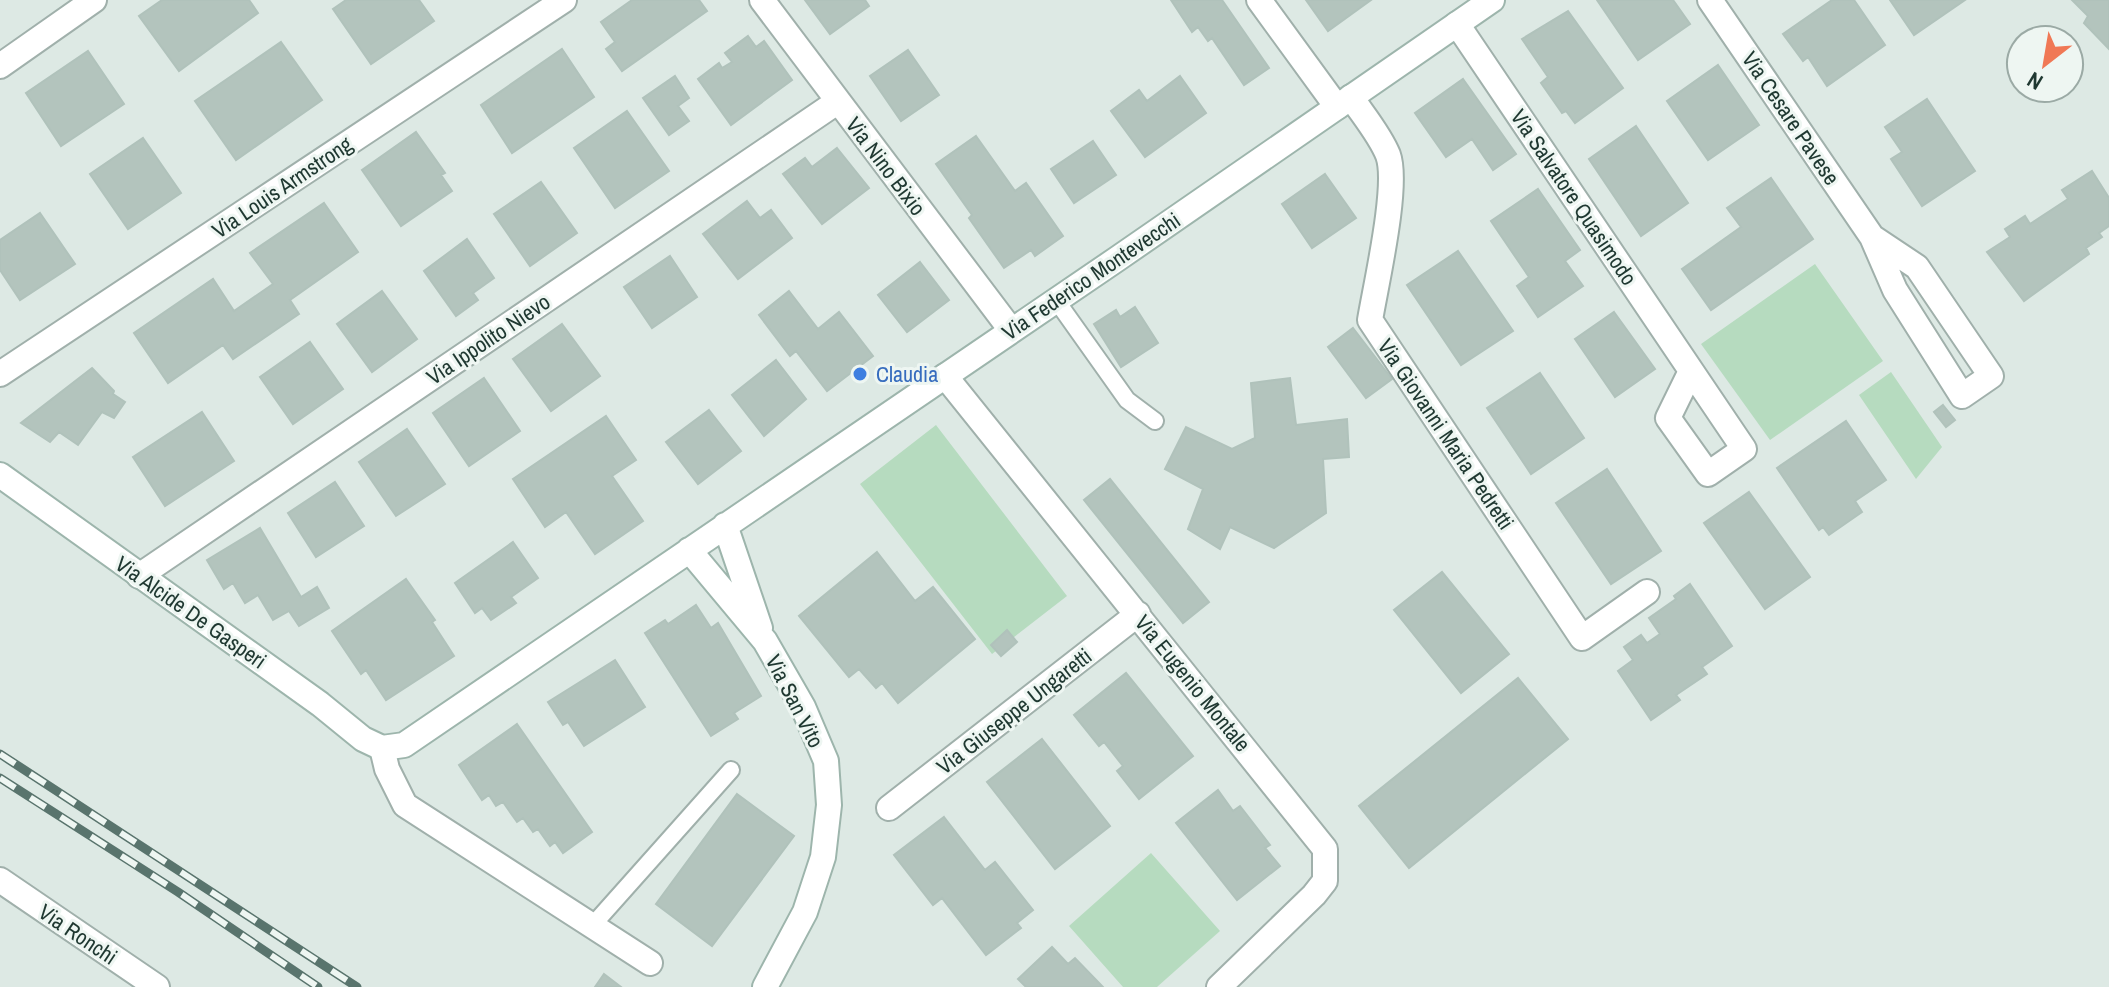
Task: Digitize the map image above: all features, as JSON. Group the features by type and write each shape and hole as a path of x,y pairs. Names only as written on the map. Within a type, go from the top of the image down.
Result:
{"street":[{"path":"0,66 94,0"},
{"name":"Via Louis Armstrong","path":"0,374 564,0"},
{"name":"Via Nino Bixio","path":"762,0 1011,330"},
{"path":"1259,0 1344,102"},
{"name":"Via Federico Montevecchi","path":"689,550 1492,0"},
{"name":"Via Cesare Pavese","path":"1710,0 1872,237 1895,290 1962,396 1991,376 1917,267 1872,237"},
{"name":"Via Salvatore Quasimodo","path":"1457,24 1691,371"},
{"name":"Via Ippolito Nievo","path":"139,576 837,102"},
{"name":"Via Giovanni Maria Pedretti","path":"1344,102 1388,154 1392,171 1370,320 1582,638 1647,592"},
{"name":"Via Eugenio Montale","path":"945,376 1325,849 1325,881 1219,987"},
{"name":"Via Alcide De Gasperi","path":"0,475 320,704 363,739 382,748"},
{"name":"Via San Vito","path":"725,525 765,641"},
{"path":"650,963 405,805 387,769 382,748 404,745 689,550"},
{"name":"Via San Vito","path":"689,550 765,641 803,707 826,761 829,805 823,857 805,912 765,987"},
{"name":"Via Giuseppe Ungaretti","path":"889,808 1138,614"},
{"name":"Via Ronchi","path":"0,880 157,987"}],"lane":[{"path":"1056,300 1127,400 1155,421"},
{"path":"592,926 731,770"}],"green space":[{"path":"1815,264 1883,361 1770,440 1701,344"},
{"path":"1891,372 1942,447 1916,479 1859,395"},
{"path":"936,425 1067,596 992,654 860,484"},
{"path":"1151,853 1220,931 1157,987 1123,987 1069,926"}],"building":[{"path":"162,0 249,0 258,13 179,71 139,16"},
{"path":"346,0 419,0 434,21 371,64 333,9"},
{"path":"632,0 699,0 707,11 622,71 606,49 615,42 601,22"},
{"path":"805,0 865,0 869,6 830,34"},
{"path":"1171,0 1222,0 1269,68 1244,85 1212,38 1208,41 1198,27 1192,32"},
{"path":"1306,0 1371,0 1328,31"},
{"path":"1597,0 1673,0 1690,24 1638,60"},
{"path":"1832,0 1854,0 1885,45 1827,86 1808,57 1803,61 1783,34"},
{"path":"1890,0 1965,0 1914,35"},
{"path":"2072,0 2109,0 2109,49 2084,23 2088,16"},
{"path":"1568,11 1623,88 1575,123 1566,111 1562,113 1541,83 1548,77 1522,39"},
{"path":"748,36 756,47 764,41 792,80 731,125 698,79 719,63 722,68 732,62 725,53"},
{"path":"281,42 322,100 236,160 195,101"},
{"path":"562,49 594,97 512,153 481,105"},
{"path":"908,50 939,95 901,121 870,76"},
{"path":"88,51 124,104 61,146 26,93"},
{"path":"1718,65 1759,125 1708,160 1667,101"},
{"path":"675,76 689,98 678,106 689,121 669,135 643,98"},
{"path":"1180,76 1206,113 1145,157 1111,111 1139,90 1147,101"},
{"path":"1463,79 1516,154 1493,170 1472,139 1446,157 1415,113"},
{"path":"1927,99 1975,171 1922,206 1891,159 1902,152 1885,127"},
{"path":"627,111 669,171 615,208 574,148"},
{"path":"1636,126 1688,203 1641,236 1589,159"},
{"path":"416,132 445,173 441,175 452,191 401,226 362,170"},
{"path":"976,136 1015,191 1026,183 1063,236 1035,256 1031,250 1004,268 936,164"},
{"path":"143,138 181,193 128,229 90,174"},
{"path":"1093,141 1116,175 1074,203 1051,169"},
{"path":"837,148 869,188 822,224 783,174 805,158 812,167"},
{"path":"2092,171 2109,198 2109,226 2099,233 2102,237 2086,248 2089,254 2024,301 1987,252 2010,237 2005,229 2025,216 2030,224 2068,199 2062,190"},
{"path":"1325,174 1356,218 1312,248 1282,204"},
{"path":"1771,178 1813,239 1711,310 1682,269 1741,227 1727,208"},
{"path":"541,182 577,233 530,266 494,214"},
{"path":"1538,189 1580,250 1565,261 1583,286 1538,317 1517,286 1529,277 1491,221"},
{"path":"747,201 760,218 771,210 792,238 738,279 703,234"},
{"path":"324,203 358,252 290,300 299,314 233,359 223,345 168,383 134,333 213,279 234,311 273,284 250,253"},
{"path":"40,213 75,264 20,300 0,270 0,240"},
{"path":"467,239 494,278 473,293 478,300 456,316 424,271"},
{"path":"1458,251 1513,331 1461,365 1407,285"},
{"path":"670,256 697,297 652,328 624,287"},
{"path":"920,262 949,300 907,332 878,295"},
{"path":"382,291 417,339 372,372 337,324"},
{"path":"789,291 818,329 839,312 873,356 827,391 796,351 790,356 759,315"},
{"path":"1135,307 1158,343 1121,367 1094,324 1116,310 1120,317"},
{"path":"1614,312 1655,369 1615,397 1575,339"},
{"path":"562,324 600,376 551,411 513,359"},
{"path":"1353,328 1392,379 1366,398 1328,347"},
{"path":"310,342 343,389 293,424 260,377"},
{"path":"776,360 806,399 764,436 732,395"},
{"path":"92,368 114,391 113,394 125,402 114,418 102,412 78,445 59,432 50,442 21,423"},
{"path":"1540,373 1584,438 1531,474 1487,408"},
{"path":"484,378 520,431 469,466 433,413"},
{"path":"1290,378 1296,425 1347,419 1349,457 1323,459 1326,513 1274,548 1230,527 1220,549 1188,529 1203,489 1165,469 1186,427 1232,449 1255,438 1251,383"},
{"path":"1943,405 1955,420 1946,427 1934,412"},
{"path":"709,410 741,451 698,484 666,442"},
{"path":"202,412 234,461 165,506 133,457"},
{"path":"606,416 636,460 612,476 643,521 595,554 566,512 545,527 513,479"},
{"path":"1846,421 1886,480 1855,501 1862,512 1829,535 1823,527 1819,530 1777,468"},
{"path":"407,429 445,484 396,516 359,462"},
{"path":"1607,469 1661,551 1611,584 1556,503"},
{"path":"1110,479 1209,602 1183,623 1084,500"},
{"path":"335,482 364,526 316,557 288,513"},
{"path":"1749,492 1810,577 1765,609 1704,523"},
{"path":"260,528 301,597 317,587 329,608 299,626 289,611 273,620 258,595 245,603 233,583 224,589 207,560"},
{"path":"513,542 538,578 511,597 516,603 491,620 482,608 475,613 455,583"},
{"path":"877,552 915,601 933,587 975,639 898,703 882,683 876,688 859,669 849,677 799,616"},
{"path":"1442,572 1509,654 1461,693 1394,610"},
{"path":"406,579 435,620 432,622 454,656 386,700 366,670 361,674 332,631"},
{"path":"1690,584 1732,646 1702,667 1707,674 1676,695 1680,700 1651,720 1618,671 1633,660 1624,647 1641,635 1647,643 1660,634 1649,618 1676,599 1674,596"},
{"path":"696,605 711,628 718,623 761,696 734,713 738,719 711,736 645,633 665,620 668,624"},
{"path":"1007,630 1017,642 1001,656 991,645"},
{"path":"615,660 645,707 584,746 568,722 563,725 548,702"},
{"path":"1126,673 1193,756 1139,799 1117,771 1123,766 1104,742 1099,746 1074,715"},
{"path":"1518,678 1568,739 1409,868 1359,806"},
{"path":"517,724 592,832 563,853 555,842 550,846 538,829 533,832 523,818 517,822 503,802 496,806 489,795 482,800 459,765"},
{"path":"1042,739 1110,826 1055,869 987,782"},
{"path":"1218,790 1233,811 1240,806 1270,845 1265,848 1280,866 1237,900 1176,823"},
{"path":"737,794 794,836 712,946 656,904"},
{"path":"944,817 985,870 995,862 1033,910 1017,923 1021,928 986,955 942,898 933,905 894,855"},
{"path":"1052,947 1068,964 1075,958 1103,987 1026,987 1018,979"},
{"path":"604,974 621,987 595,987"}],"railway":[{"path":"0,754 357,987"},
{"path":"0,778 178,892 318,987"}],"place":[{"name":"Claudia","path":"860,374"}]}
